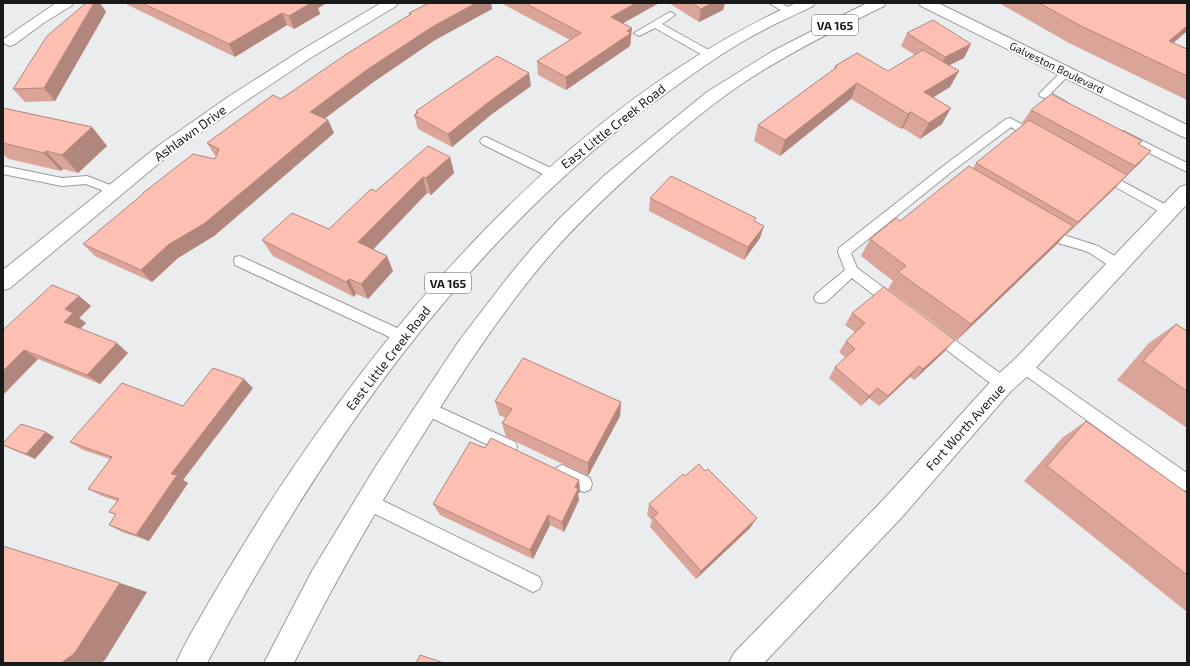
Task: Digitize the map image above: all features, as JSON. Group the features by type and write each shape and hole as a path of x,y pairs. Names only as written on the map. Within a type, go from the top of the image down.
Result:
{"main road":[{"path":"7,46 36,3"},
{"path":"7,46 40,19 66,3"},
{"name":"Ashlawn Drive","path":"3,282 164,150 234,101 306,54 391,3"},
{"name":"VA 165","path":"279,663 367,501 426,408 505,297 546,247 596,194 695,110 744,74 790,47 879,3"},
{"name":"Galveston Boulevard","path":"926,3 1187,132"},
{"name":"East Little Creek Road","path":"191,663 208,630 293,489 345,413 418,317 490,236 553,174 600,133 647,97 710,55 791,6"},
{"name":"Fort Worth Avenue","path":"744,663 893,508 1004,384 1023,366 1187,192"}],"lane":[{"path":"639,33 670,15"},
{"path":"655,24 710,55"},
{"path":"1067,72 1044,94 1071,108"},
{"path":"903,309 852,271 844,252 946,170 1010,122 1043,141"},
{"path":"1112,130 1187,168"},
{"path":"486,141 553,174"},
{"path":"1090,168 1168,211"},
{"path":"3,170 62,182 87,180 114,191"},
{"path":"946,170 959,178"},
{"path":"1037,225 1063,240 1093,249 1118,265"},
{"path":"240,261 403,337"},
{"path":"821,298 852,271"},
{"path":"928,328 1004,384"},
{"path":"1023,366 1187,483"},
{"path":"426,408 520,453"},
{"path":"548,466 584,484"},
{"path":"367,501 533,583"}],"building":[{"path":"86,3 94,3 44,88 13,89 47,36"},
{"path":"142,3 311,3 289,16 282,13 229,44"},
{"path":"429,3 476,3 432,27 368,69 310,112 328,120 205,223 168,245 141,270 83,244 143,193 193,154 215,159 219,149 207,143 273,95 281,99 345,55 411,14 409,13"},
{"path":"525,3 636,3 611,17 632,28 627,31 631,33 566,77 537,61 581,33"},
{"path":"692,3 712,3 701,9"},
{"path":"1039,3 1187,3 1187,26 1169,41 1187,49 1187,76 1081,26"},
{"path":"933,20 971,44 945,57 907,33"},
{"path":"923,50 959,71 924,92 951,108 929,123 911,112 908,114 857,83 785,140 758,125 837,67 835,66 857,53 888,71"},
{"path":"497,56 529,73 448,134 414,115 418,113 416,111"},
{"path":"1051,94 1142,141 1138,144 1151,151 1135,166 1031,110"},
{"path":"3,108 92,127 62,155 46,151 44,153 3,143"},
{"path":"1029,120 1127,175 1078,222 976,163"},
{"path":"428,146 450,157 426,178 423,177 358,242 387,256 361,284 349,279 346,282 262,240 292,213 329,229 371,189 376,191"},
{"path":"969,166 1073,226 971,324 898,272 906,266 870,239 896,218 900,221"},
{"path":"671,176 756,218 754,221 764,226 748,247 650,198"},
{"path":"52,285 79,296 65,309 73,313 64,322 117,343 87,375 24,350 3,371 3,330"},
{"path":"884,287 955,340 923,369 919,366 888,396 877,388 869,396 835,367 855,349 846,341 865,323 852,313"},
{"path":"1176,324 1187,331 1187,391 1143,361"},
{"path":"523,358 621,402 588,463 502,423 512,409 495,401"},
{"path":"213,368 244,379 171,474 177,475 136,535 109,525 116,514 109,512 119,499 88,489 112,457 70,442 122,383 183,406"},
{"path":"1086,421 1187,493 1187,575 1047,466"},
{"path":"21,424 46,432 26,454 3,445 3,443"},
{"path":"491,438 579,480 575,487 578,489 562,522 548,515 530,550 433,504 470,442 485,448"},
{"path":"699,464 705,471 708,469 757,518 701,571 653,517 658,513 649,504 683,474 685,476"},
{"path":"3,546 120,583 74,654 61,663 3,663"},
{"path":"420,655 444,663 416,663"}]}
